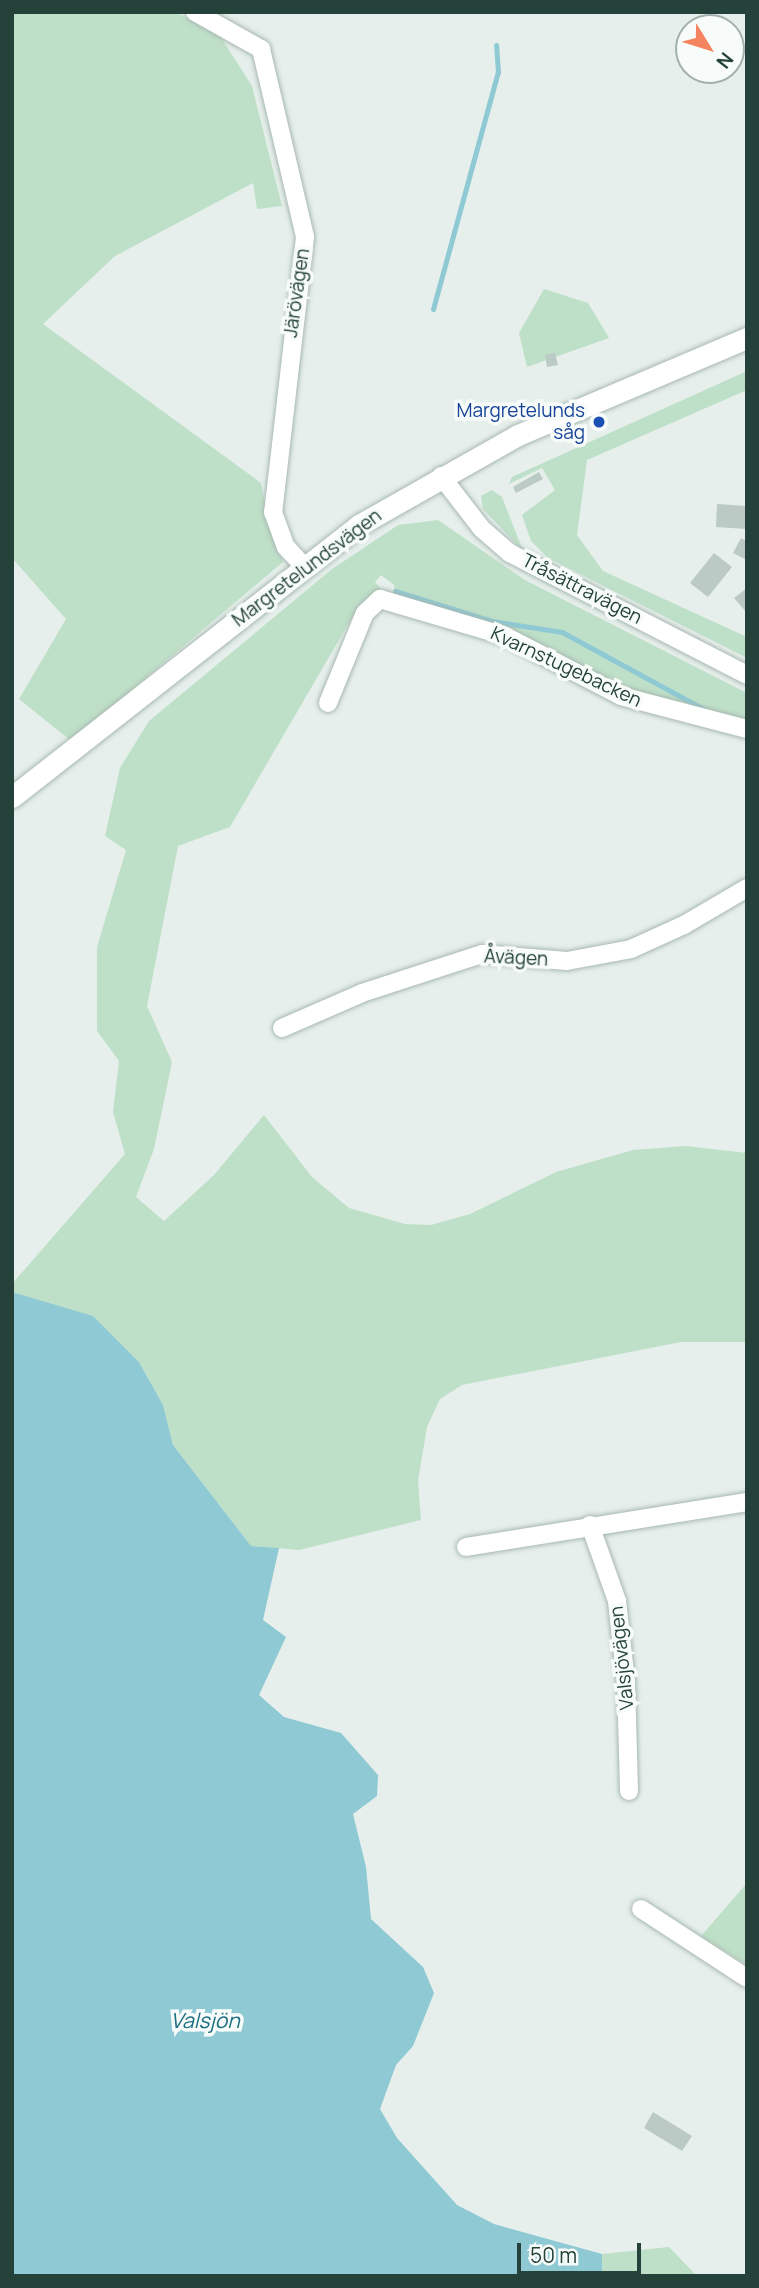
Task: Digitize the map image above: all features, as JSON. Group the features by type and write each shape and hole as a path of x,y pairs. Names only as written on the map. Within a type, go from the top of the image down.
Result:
{"street":[{"name":"Järövägen","path":"195,12 261,49 305,237 273,512 286,547 304,566"},
{"name":"Margretelundsvägen","path":"12,797 359,525 441,476 529,430 747,338"},
{"name":"Tråsättravägen","path":"441,476 474,520 510,553 747,675"},
{"name":"Kvarnstugebacken","path":"328,703 365,613 380,599 505,636 621,696 747,729"},
{"name":"Åvägen","path":"282,1028 362,993 482,954 567,961 631,949 684,925 747,888"},
{"path":"466,1547 590,1525 747,1503"},
{"name":"Valsjövägen","path":"590,1525 617,1601 630,1753 629,1791"},
{"path":"641,1909 747,1978"}],"green space":[{"path":"12,12 176,12 220,36 252,86 282,206 257,209 253,183 115,256 43,324 261,483 270,531 283,562 71,741 19,699 66,619 12,558"},
{"path":"544,289 588,303 609,338 527,367 519,333"},
{"path":"747,371 747,390 587,460 577,535 603,571 747,637 747,658 548,558 531,541 522,515 555,490 542,468 509,484 512,477"},
{"path":"492,490 502,497 523,551 483,509 481,496"},
{"path":"438,520 525,580 747,693 747,722 681,711 395,597 394,585 381,575 375,582 384,593 360,604 230,827 178,846 147,1006 172,1062 154,1149 136,1197 164,1221 214,1175 264,1115 312,1177 349,1208 405,1224 431,1225 470,1214 556,1172 633,1150 686,1146 747,1153 747,1342 681,1342 462,1385 440,1399 427,1427 418,1481 421,1520 299,1550 251,1546 173,1445 163,1405 139,1362 93,1317 12,1292 12,1284 125,1154 113,1112 119,1061 97,1031 97,947 126,850 105,836 120,768 149,721 332,569 398,525"},
{"path":"747,1883 747,1965 701,1936"},
{"path":"669,2247 697,2276 602,2276 602,2254"}],"water":[{"name":"Valsjön","path":"12,1292 93,1316 139,1362 163,1405 173,1445 251,1546 279,1548 263,1620 286,1637 259,1695 284,1717 341,1733 378,1775 377,1796 353,1814 366,1867 371,1919 423,1967 434,1993 413,2046 396,2065 380,2109 397,2138 457,2205 494,2224 602,2254 602,2276 12,2276"}],"building":[{"path":"555,353 558,365 547,367 545,355"},
{"path":"539,472 543,479 516,493 513,487"},
{"path":"717,504 747,506 747,529 716,527"},
{"path":"741,538 747,541 747,560 733,553"},
{"path":"714,553 732,567 708,597 690,583"},
{"path":"747,588 747,613 734,598"},
{"path":"653,2112 692,2136 682,2151 644,2128"}],"waterway":[{"path":"433,309 498,72 496,45"},
{"path":"395,591 492,621 562,632 703,709"}],"place":[{"name":"Margretelunds såg","path":"599,422"}]}
